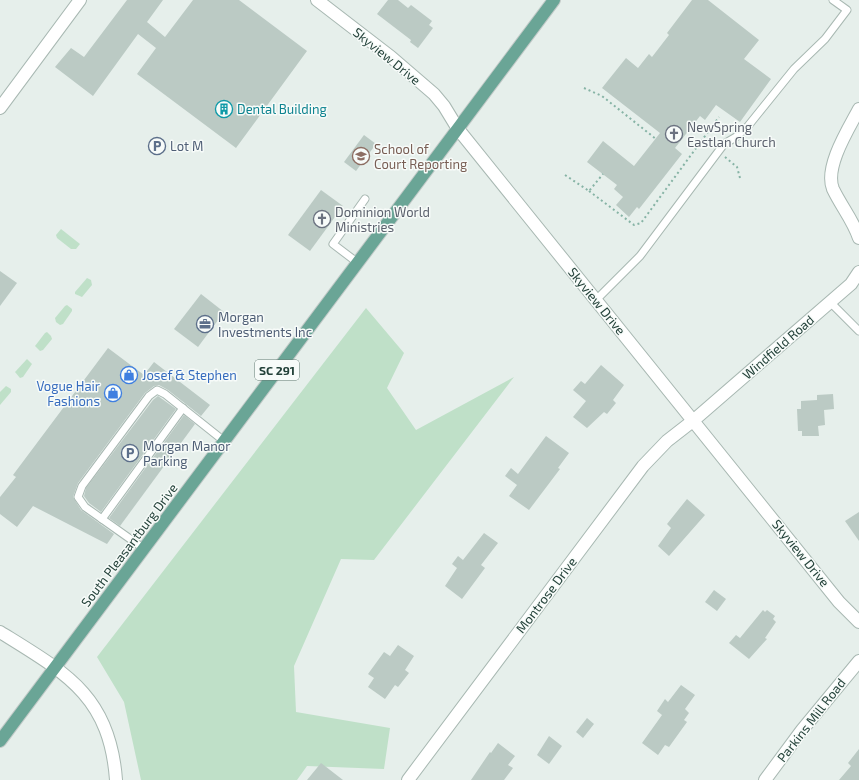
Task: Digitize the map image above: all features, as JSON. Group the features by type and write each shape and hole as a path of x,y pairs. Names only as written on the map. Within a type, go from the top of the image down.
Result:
{"main road":[{"name":"South Pleasantburg Drive","path":"0,741 554,0"}],"street":[{"path":"0,108 80,0"},
{"name":"Skyview Drive","path":"317,0 391,57 434,94 444,106 458,129 694,420 839,602 859,622"},
{"path":"859,109 834,162 831,175 832,187 855,225 859,238"},
{"name":"Windfield Road","path":"694,420 851,284 859,272"},
{"name":"Montrose Drive","path":"408,780 642,466 667,441 694,420"},
{"path":"0,632 55,668 81,690 95,706 105,726 112,748 116,780"},
{"name":"Parkins Mill Road","path":"765,780 802,730 859,661"}],"lane":[{"path":"596,300 640,256 724,144 736,138 748,126 794,69 825,39 847,10 834,0"},
{"path":"358,263 333,244 365,199"},
{"path":"830,302 859,331"},
{"path":"143,548 85,507 78,497 82,486 148,396 157,390 166,394 224,441"},
{"path":"102,518 183,408"}],"path":[{"path":"584,88 602,96 656,139"},
{"path":"566,175 590,191 634,225 641,223 719,117"},
{"path":"723,155 737,167 740,178"},
{"path":"590,191 603,174"}],"green space":[{"path":"61,229 80,244 76,249 71,249 57,238 56,235"},
{"path":"87,278 91,280 92,285 82,297 75,294 75,292"},
{"path":"67,305 72,309 72,311 63,324 60,325 56,322 55,318"},
{"path":"366,308 404,353 387,388 416,430 514,377 374,560 341,559 294,666 296,712 390,728 384,769 307,766 297,780 141,780 124,702 97,657"},
{"path":"47,332 52,339 43,350 40,351 35,346"},
{"path":"27,359 32,364 23,377 20,378 15,372"},
{"path":"6,386 11,389 11,392 0,405 0,392"}],"building":[{"name":"Dental Building","path":"127,0 163,0 147,22 165,37 193,0 239,0 307,51 236,148 137,74 156,48 138,34 93,96 55,67 71,48 84,57"},
{"path":"388,0 398,0 408,8 411,5 432,21 429,25 433,28 418,48 410,42 411,40 377,14"},
{"path":"692,0 708,0 759,40 744,59 771,79 740,122 716,105 705,120 700,116 675,148 682,154 639,209 637,207 629,217 616,205 623,197 614,189 617,185 587,162 603,141 634,166 660,133 602,88 626,58 638,68 649,54 652,57 669,35 667,33"},
{"path":"364,135 376,144 356,171 344,162"},
{"path":"321,190 343,206 310,251 288,235"},
{"path":"0,271 17,283 0,306"},
{"path":"201,294 224,312 198,347 174,329"},
{"path":"108,348 144,375 154,362 210,405 201,416 168,390 159,385 154,386 145,393 78,483 73,497 81,510 114,534 107,544 33,506 17,527 0,514 0,497 16,477 13,475"},
{"path":"601,365 624,385 613,400 616,403 607,414 604,412 587,428 573,417 586,401 573,390 581,381 585,384"},
{"path":"833,394 834,409 824,410 825,425 818,426 819,436 802,436 802,431 798,431 797,409 801,409 801,401 817,400 817,395"},
{"path":"158,396 176,409 101,512 89,503 84,496 86,488 153,400"},
{"path":"184,415 195,424 120,526 109,518"},
{"path":"546,436 569,453 558,468 560,469 529,510 509,496 517,485 505,476 511,468 518,474"},
{"path":"687,499 705,515 669,556 658,546 671,528 667,524"},
{"path":"859,512 859,541 845,521"},
{"path":"484,533 498,543 481,565 485,568 462,599 445,586 457,568 452,564 458,556 463,560"},
{"path":"714,590 726,599 717,611 705,602"},
{"path":"763,610 765,612 767,610 775,616 773,619 776,622 765,638 767,639 749,659 729,643 736,635 740,638"},
{"path":"398,645 414,656 405,670 409,673 398,687 395,685 385,699 368,687 374,678 368,674 384,652 390,656"},
{"path":"681,685 695,695 685,709 689,713 684,720 687,722 669,747 665,745 658,755 642,743 662,715 657,711 665,699 668,702"},
{"path":"587,718 594,724 583,738 576,732"},
{"path":"549,736 562,746 549,764 537,755"},
{"path":"498,743 515,756 508,765 513,768 504,780 471,780 490,752 491,753"},
{"path":"859,749 859,780 839,780 851,766 848,763"},
{"path":"321,763 343,780 307,780"}],"place":[{"name":"Dental Building","path":"224,109"},
{"name":"NewSpring Eastlan Church","path":"674,134"},
{"name":"Lot M","path":"157,146"},
{"name":"School of Court Reporting","path":"361,156"},
{"name":"Dominion World Ministries","path":"322,219"},
{"name":"Morgan Investments Inc","path":"205,324"},
{"name":"Josef & Stephen","path":"129,375"},
{"name":"Vogue Hair Fashions","path":"113,393"},
{"name":"Morgan Manor Parking","path":"130,453"}]}
